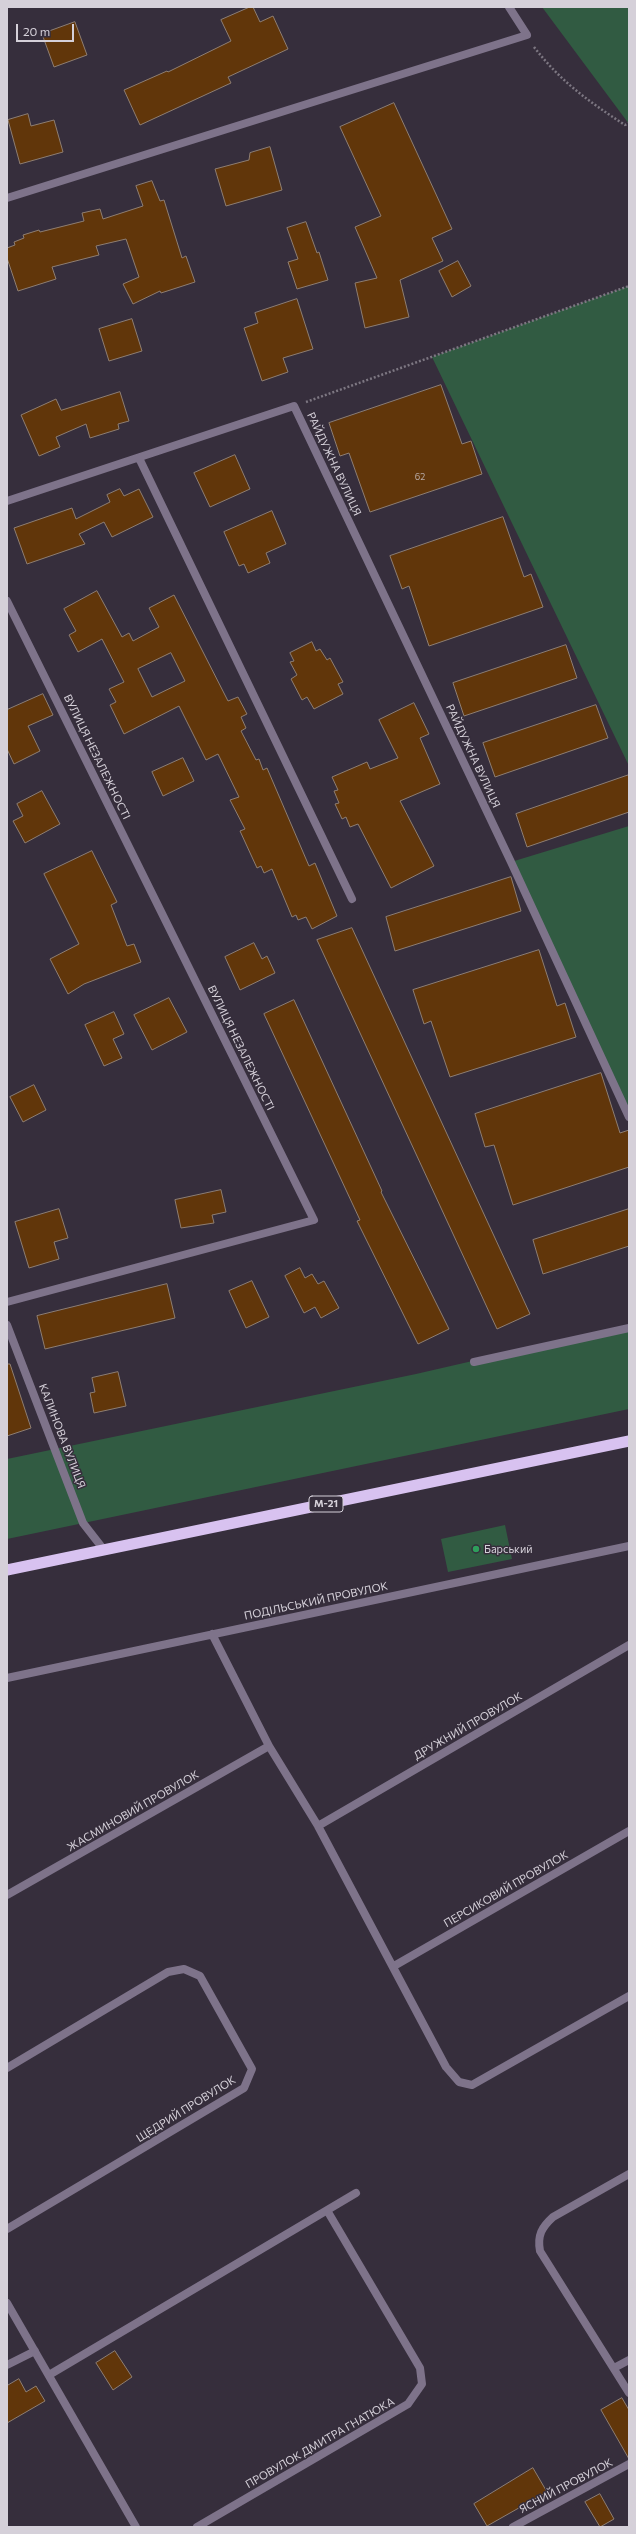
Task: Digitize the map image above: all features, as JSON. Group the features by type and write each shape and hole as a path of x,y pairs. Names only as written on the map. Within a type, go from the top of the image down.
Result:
{"highway":[{"name":"М-21","path":"7,1570 629,1441"}],"street":[{"path":"7,198 526,35 509,7"},
{"path":"7,501 294,406"},
{"name":"РАЙДУЖНА ВУЛИЦЯ","path":"294,406 629,1117"},
{"path":"139,458 352,899"},
{"name":"ВУЛИЦЯ НЕЗАЛЕЖНОСТІ","path":"7,601 314,1220 7,1302"},
{"name":"КАЛИНОВА ВУЛИЦЯ","path":"7,1325 83,1523 104,1550"},
{"path":"474,1362 629,1328"},
{"name":"ПОДІЛЬСЬКИЙ ПРОВУЛОК","path":"7,1678 629,1546"},
{"path":"212,1634 269,1746 318,1826 394,1966 446,2067 459,2082 472,2085 629,1996"},
{"name":"ДРУЖНИЙ ПРОВУЛОК","path":"318,1826 629,1644"},
{"name":"ЖАСМИНОВИЙ ПРОВУЛОК","path":"7,1895 269,1746"},
{"name":"ПЕРСИКОВИЙ ПРОВУЛОК","path":"394,1966 629,1831"},
{"name":"ЩЕДРИЙ ПРОВУЛОК","path":"7,2068 168,1972 184,1969 200,1976 252,2069 244,2088 7,2229"},
{"path":"629,2174 553,2217 544,2225 539,2242 540,2251 629,2393"},
{"path":"49,2375 328,2212 356,2193"},
{"name":"ПРОВУЛОК ДМИТРА ГНАТЮКА","path":"196,2527 408,2404 422,2384 420,2368 328,2212"},
{"path":"7,2303 136,2527"},
{"path":"7,2365 35,2351"},
{"path":"614,2368 629,2360"},
{"name":"ЯСНИЙ ПРОВУЛОК","path":"513,2527 629,2464"}],"path":[{"path":"526,35 552,71 588,102 625,125 629,123"},
{"path":"294,406 629,286"}],"green space":[{"path":"542,7 629,7 629,124"},
{"path":"629,286 629,766 432,357"},
{"path":"629,826 629,1117 511,862"},
{"path":"629,1325 629,1409 7,1539 7,1459 416,1374"},
{"name":"Барський","path":"505,1525 512,1559 448,1572 441,1539"}],"building":[{"path":"253,7 260,22 273,16 288,49 228,77 231,83 140,125 124,90 167,71 168,72 231,41 221,20"},
{"path":"75,22 87,55 54,67 42,34"},
{"path":"394,103 452,229 432,238 443,261 400,280 409,317 365,328 355,283 377,278 355,227 381,216 340,127"},
{"path":"28,114 31,126 54,120 63,152 20,164 8,120"},
{"path":"270,147 282,190 226,206 215,169 249,160 250,153"},
{"path":"152,181 160,201 164,200 182,258 186,256 195,282 161,293 160,291 133,304 123,284 139,277 126,239 96,246 99,255 52,267 56,279 18,291 7,258 7,248 15,245 14,242 24,238 23,235 39,230 40,232 84,221 82,213 100,209 103,219 143,206 136,186"},
{"path":"306,222 317,253 319,252 328,280 297,289 288,262 298,259 287,228"},
{"path":"458,261 471,286 452,297 439,271"},
{"path":"297,299 313,349 283,358 288,372 262,381 244,328 258,323 255,313"},
{"path":"132,319 142,351 109,361 99,329"},
{"path":"441,385 462,444 471,441 482,474 370,512 349,453 340,456 329,423"},
{"path":"120,392 129,421 118,424 119,429 90,438 86,424 56,437 60,447 39,456 21,415 56,399 61,410"},
{"path":"235,455 250,489 210,507 194,473"},
{"path":"120,489 124,496 139,489 153,517 112,537 104,522 79,534 85,544 27,564 14,528 72,508 76,519 110,502 107,495"},
{"path":"272,511 286,544 266,553 270,563 248,573 244,564 239,566 224,532"},
{"path":"503,517 524,577 531,574 543,607 429,646 409,586 402,589 390,556"},
{"path":"97,591 122,637 129,633 133,641 159,627 149,608 174,595 228,701 238,697 247,714 241,717 246,728 241,731 256,760 259,759 263,770 267,768 309,866 315,863 337,916 312,929 306,917 298,920 296,915 292,917 272,869 264,873 261,866 257,868 240,831 245,829 230,800 239,797 218,754 206,760 179,706 124,734 110,705 116,702 109,689 124,682 102,639 78,652 69,635 76,631 64,609","holes":["171,653 185,681 152,697 138,669"]},
{"path":"312,642 316,651 320,649 327,660 330,658 343,682 338,684 343,694 314,709 307,697 302,700 291,679 297,675 290,662 294,661 290,653"},
{"path":"566,645 577,678 464,716 453,683"},
{"path":"43,694 53,715 28,726 40,751 14,764 7,749 7,710"},
{"path":"414,703 429,734 420,738 440,784 400,801 434,866 391,888 358,824 350,827 346,817 342,819 335,804 339,803 334,791 338,790 332,777 367,762 370,769 398,758 379,720"},
{"path":"596,705 608,738 495,777 483,743"},
{"path":"183,758 194,781 163,796 152,772"},
{"path":"629,775 629,812 527,847 516,814"},
{"path":"42,791 60,824 25,843 13,821 23,816 17,804"},
{"path":"92,851 117,902 111,905 127,946 134,944 141,962 84,984 68,994 50,959 79,944 44,874"},
{"path":"511,877 521,911 395,951 386,917"},
{"path":"352,928 530,1314 497,1329 317,940"},
{"path":"254,943 262,959 267,956 275,973 240,990 225,957"},
{"path":"539,950 557,1006 565,1003 576,1037 450,1077 431,1021 424,1024 413,990"},
{"path":"169,998 187,1032 152,1050 134,1015"},
{"path":"294,1000 382,1191 381,1192 449,1329 418,1344 357,1221 360,1220 264,1014"},
{"path":"114,1012 124,1034 113,1039 122,1058 104,1066 85,1025"},
{"path":"601,1073 620,1133 629,1130 629,1167 513,1205 494,1145 485,1147 475,1114"},
{"path":"34,1085 46,1110 23,1122 10,1097"},
{"path":"221,1190 226,1212 212,1215 214,1223 181,1228 175,1200"},
{"path":"59,1209 68,1238 54,1242 59,1259 29,1268 15,1222"},
{"path":"629,1209 629,1246 543,1274 533,1240"},
{"path":"300,1268 305,1278 312,1274 318,1284 324,1281 339,1308 321,1318 315,1307 304,1313 285,1276"},
{"path":"252,1281 269,1317 246,1328 229,1291"},
{"path":"167,1284 175,1318 45,1349 37,1316"},
{"path":"7,1364 10,1364 31,1428 7,1436"},
{"path":"118,1372 126,1406 94,1413 90,1393 95,1392 92,1378"},
{"path":"115,2351 132,2377 113,2390 96,2363"},
{"path":"19,2379 26,2392 36,2386 45,2401 7,2423 7,2386"},
{"path":"622,2398 629,2410 629,2459 601,2410"},
{"path":"533,2468 547,2492 487,2526 474,2504"},
{"path":"600,2494 614,2519 600,2527 585,2502"}],"place":[{"name":"Барський","path":"476,1549"}]}
